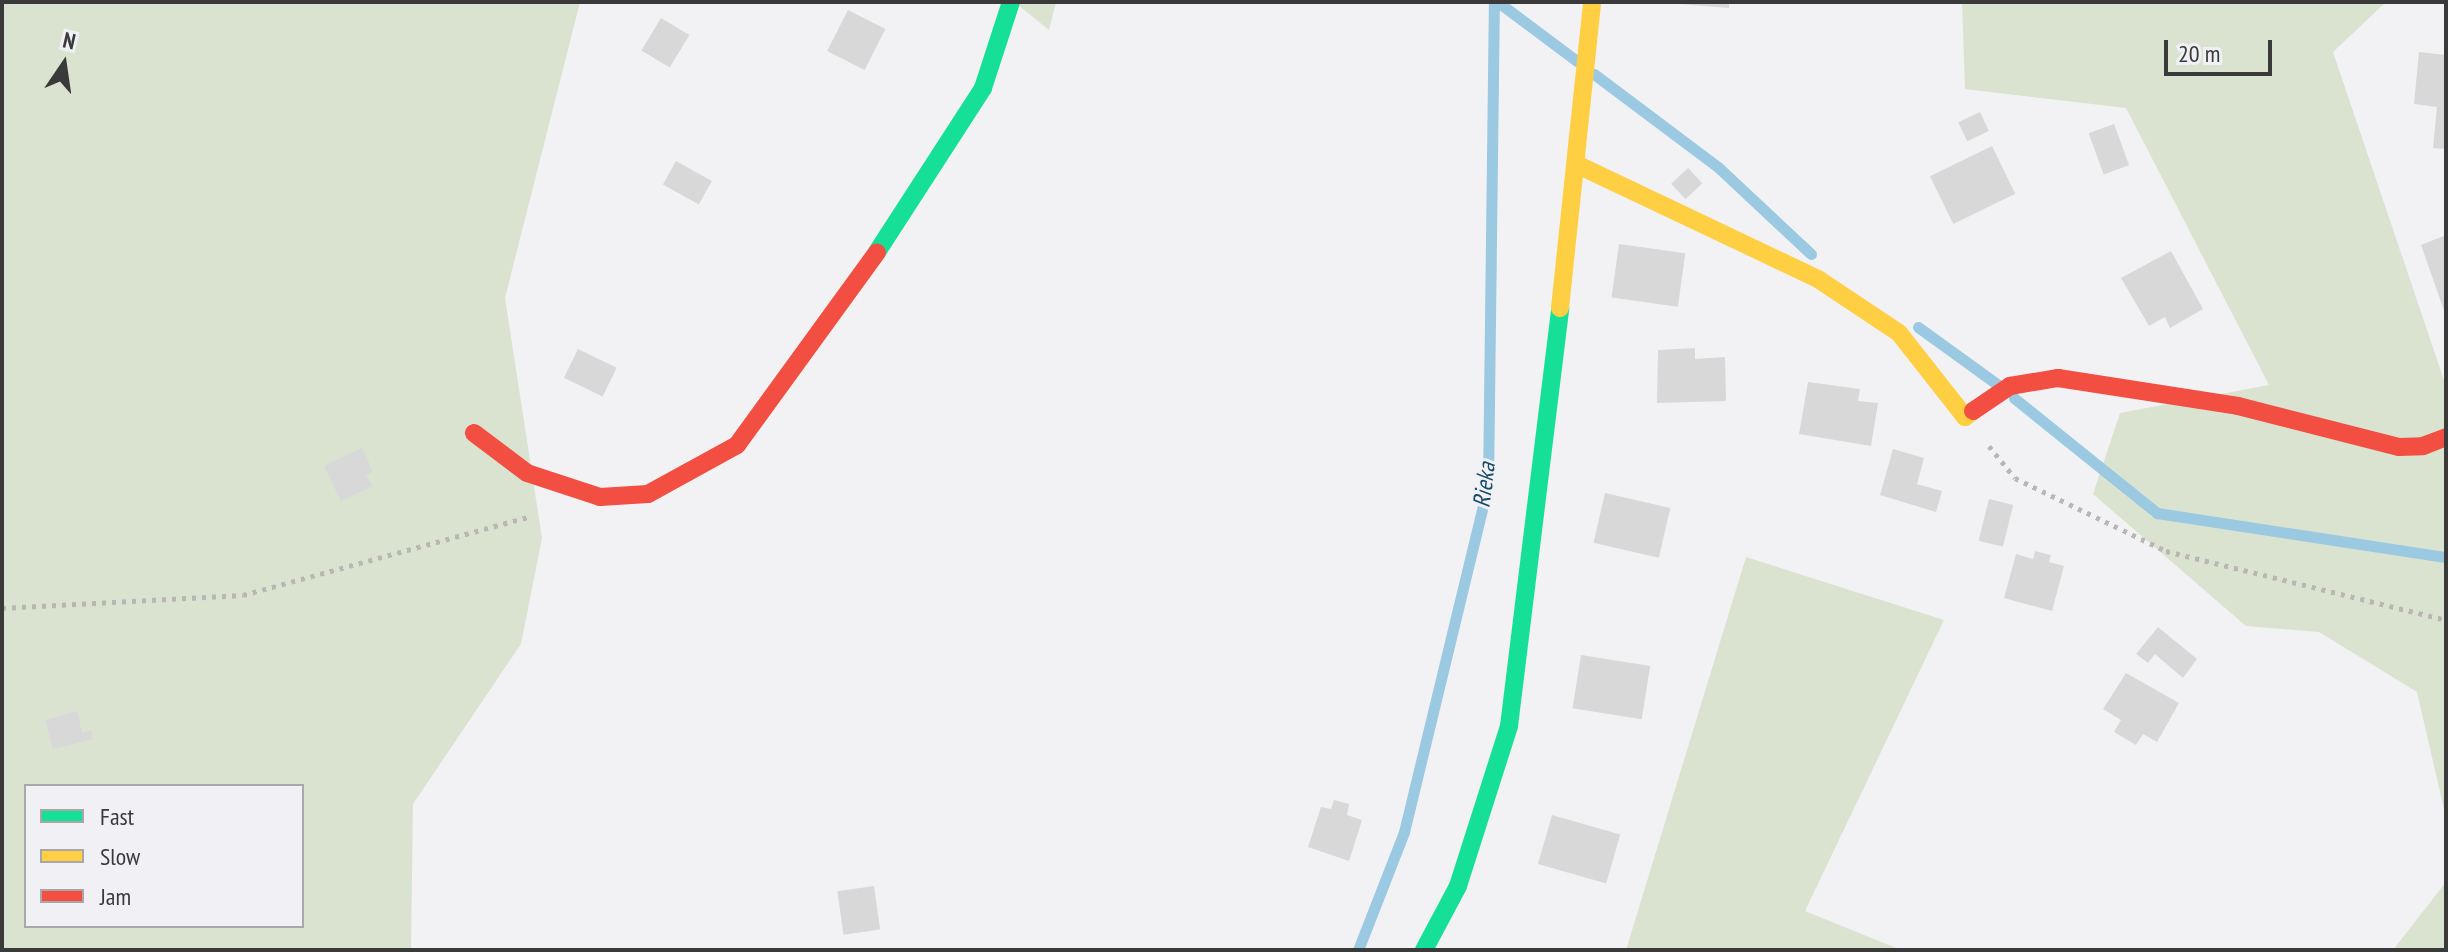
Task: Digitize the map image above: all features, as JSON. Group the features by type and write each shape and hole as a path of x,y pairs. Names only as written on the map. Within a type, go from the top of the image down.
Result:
{"street":[{"path":"474,433 527,473 600,497 648,494 737,445 911,205 983,88 1011,2"},
{"path":"1424,950 1468,858 1509,726 1578,165 1592,2"},
{"path":"1578,165 1818,279 1899,333 1965,417 2010,386 2058,378 2097,381 2238,406 2399,447 2423,446 2446,437"}],"path":[{"path":"1965,417 2015,478 2166,551 2446,620"},
{"path":"2,608 243,595 540,514"}],"green space":[{"path":"2,2 580,2 505,298 542,538 521,644 413,804 411,950 2,950"},
{"path":"1014,2 1056,2 1049,30"},
{"path":"1962,2 2386,2 2333,52 2446,386 2446,818 2417,692 2319,632 2246,626 2093,494 2120,413 2269,385 2126,108 1965,89"},
{"path":"1746,557 1944,620 1805,911 1901,950 1626,950"},
{"path":"2446,882 2446,950 2393,950"}],"building":[{"path":"1729,2 1729,8 1680,4"},
{"path":"848,10 885,29 865,70 827,51"},
{"path":"661,18 689,35 670,68 641,51"},
{"path":"2419,52 2446,55 2446,149 2433,148 2437,107 2414,104"},
{"path":"1980,112 1989,131 1967,141 1958,122"},
{"path":"2114,124 2129,165 2104,175 2089,133"},
{"path":"1992,146 2015,194 1953,224 1930,176"},
{"path":"676,161 712,181 699,204 663,185"},
{"path":"1688,168 1702,183 1686,199 1671,184"},
{"path":"2446,235 2446,316 2421,245"},
{"path":"1619,244 1685,253 1678,307 1611,297"},
{"path":"2171,251 2203,309 2170,328 2165,317 2149,326 2121,278"},
{"path":"1695,348 1695,359 1725,357 1726,401 1657,403 1658,350"},
{"path":"578,349 617,368 603,397 564,378"},
{"path":"1808,382 1860,389 1858,401 1878,403 1871,446 1799,434"},
{"path":"362,448 373,472 366,475 373,486 341,501 324,466"},
{"path":"1893,449 1924,458 1917,484 1942,491 1936,512 1880,495"},
{"path":"1605,493 1670,508 1659,558 1594,543"},
{"path":"1989,499 2013,505 2003,547 1979,541"},
{"path":"2035,551 2051,555 2049,562 2064,566 2052,611 2004,598 2016,554 2033,559"},
{"path":"2158,627 2197,659 2183,678 2155,654 2148,663 2136,654"},
{"path":"1581,655 1650,666 1642,719 1573,708"},
{"path":"2126,673 2179,703 2157,742 2143,734 2136,745 2114,732 2121,720 2103,709"},
{"path":"77,711 82,733 91,730 93,739 53,749 45,720"},
{"path":"1334,800 1349,804 1347,815 1362,820 1349,861 1308,847 1321,807 1331,809"},
{"path":"1552,815 1620,835 1606,884 1538,864"},
{"path":"874,886 880,930 843,935 837,891"}],"waterway":[{"name":"Rieka","path":"1358,950 1404,832 1488,485 1494,2"},
{"path":"1498,2 1577,61"},
{"path":"1594,74 1719,168 1811,254"},
{"path":"1918,327 1998,385"},
{"path":"2014,398 2157,513 2446,557"}],"traffic: fast":[{"path":"877,252 983,88 1011,2"},
{"path":"1424,950 1458,886 1509,726 1560,308"}],"traffic: slow":[{"path":"1560,308 1592,2"},
{"path":"1578,165 1818,279 1899,333 1965,417 1973,411"}],"traffic: jam":[{"path":"474,433 527,473 600,497 648,494 737,445 877,252"},
{"path":"1973,411 2010,386 2058,378 2238,406 2399,447 2423,446 2446,437"}]}
